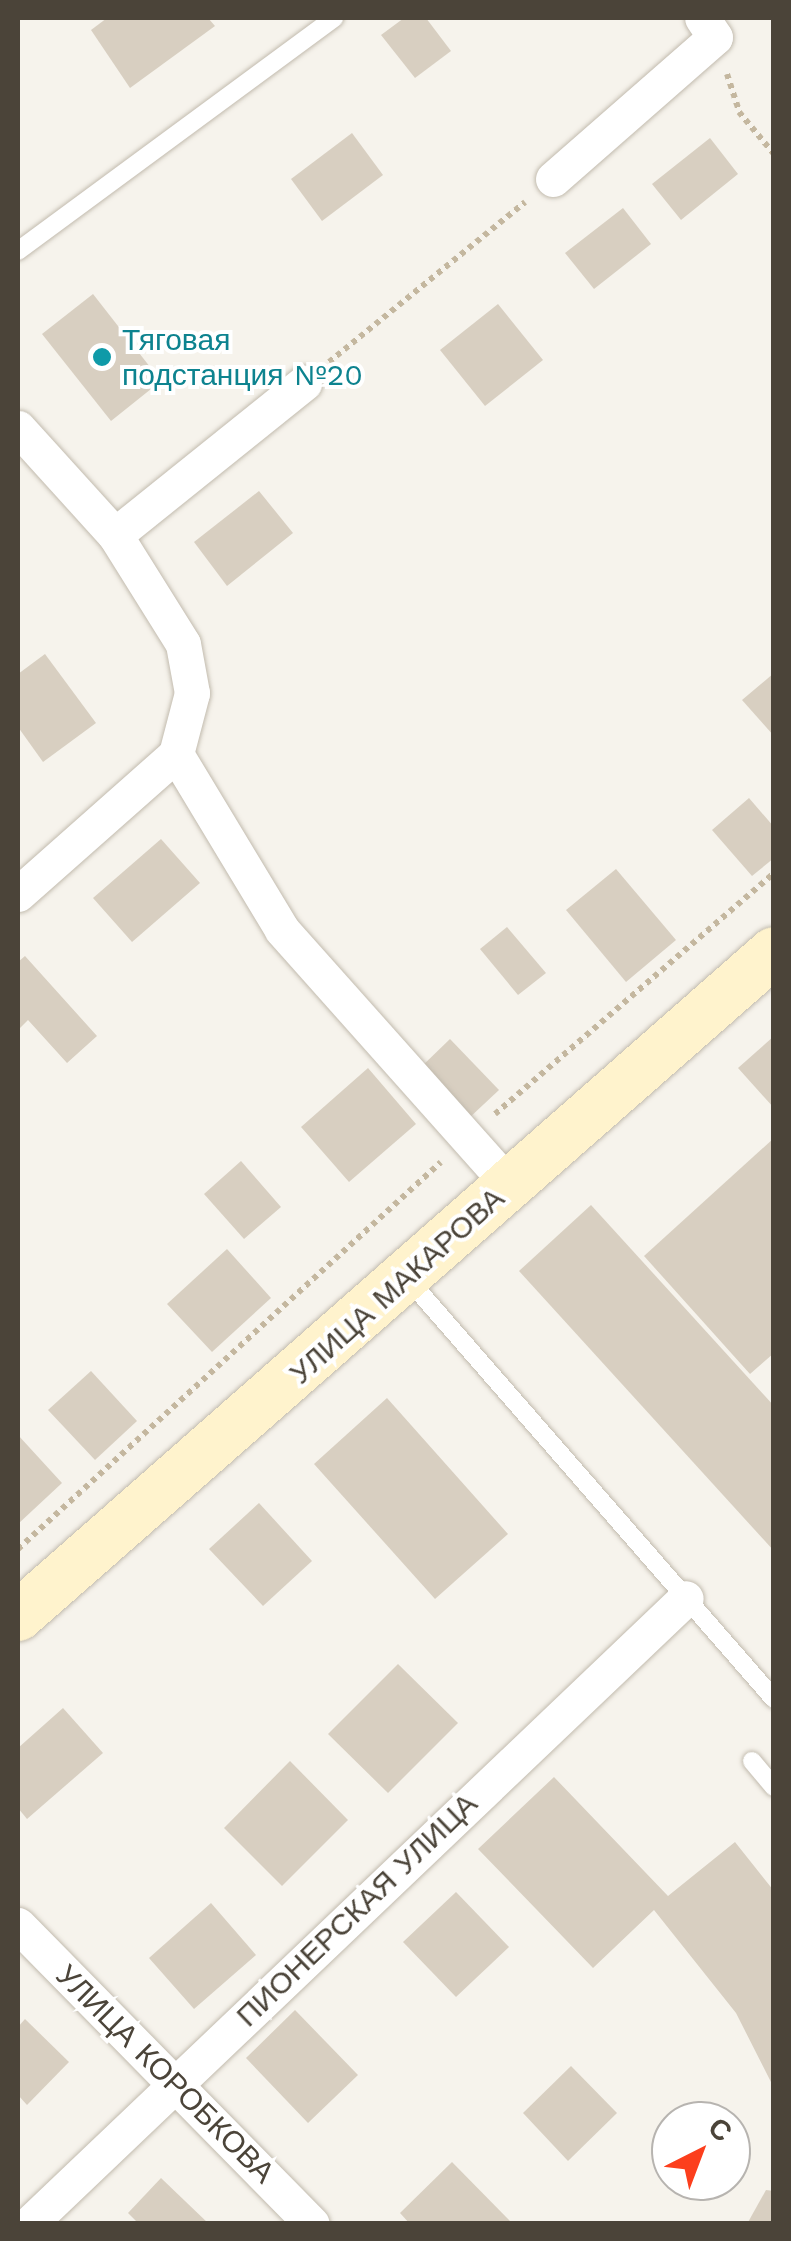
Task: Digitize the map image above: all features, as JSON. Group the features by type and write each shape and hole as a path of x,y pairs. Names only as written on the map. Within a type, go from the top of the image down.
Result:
{"main road":[{"name":"УЛИЦА МАКАРОВА","path":"18,1616 408,1279 774,952"}],"street":[{"path":"553,180 709,27"},
{"path":"116,535 304,382"},
{"path":"18,428 116,535 183,644 192,693 176,754 18,894"},
{"path":"176,754 282,930 510,1186"},
{"name":"ПИОНЕРСКАЯ УЛИЦА","path":"29,2224 686,1598"},
{"name":"УЛИЦА КОРОБКОВА","path":"18,1924 312,2224"}],"lane":[{"path":"18,251 334,18"},
{"path":"408,1279 774,1698"},
{"path":"752,1761 774,1787"}],"path":[{"path":"739,112 774,154"},
{"path":"304,382 553,180"},
{"path":"18,1549 466,1139 774,873"}],"building":[{"path":"107,18 208,18 215,26 130,88 91,30"},
{"path":"404,18 426,18 451,51 415,78 381,35"},
{"path":"352,133 383,175 322,221 291,179"},
{"path":"710,138 738,174 681,220 652,184"},
{"path":"623,208 651,244 594,289 565,253"},
{"name":"Тяговая подстанция №20","path":"93,294 161,381 111,421 42,334"},
{"path":"498,304 543,360 485,406 440,350"},
{"path":"259,491 293,533 227,586 194,542"},
{"path":"45,654 96,723 43,762 18,727 18,674"},
{"path":"774,673 774,736 742,700"},
{"path":"749,798 774,827 774,858 752,876 712,830"},
{"path":"161,839 200,883 132,942 93,898"},
{"path":"616,869 676,940 626,982 566,910"},
{"path":"507,927 546,973 518,995 480,949"},
{"path":"25,956 97,1036 67,1063 28,1020 18,1030 18,962"},
{"path":"774,1036 774,1108 738,1068"},
{"path":"450,1039 499,1090 468,1119 420,1068"},
{"path":"368,1068 416,1124 349,1182 301,1127"},
{"path":"774,1138 774,1353 750,1374 644,1256"},
{"path":"241,1161 281,1207 244,1239 204,1194"},
{"path":"591,1205 774,1406 774,1551 519,1271"},
{"path":"227,1249 271,1298 212,1352 167,1304"},
{"path":"91,1371 137,1421 95,1460 48,1410"},
{"path":"387,1398 508,1534 435,1599 314,1464"},
{"path":"18,1435 62,1483 18,1524"},
{"path":"259,1503 312,1561 263,1606 209,1549"},
{"path":"398,1664 458,1723 388,1793 328,1734"},
{"path":"63,1708 103,1753 27,1819 18,1808 18,1748"},
{"path":"290,1761 348,1820 282,1886 224,1828"},
{"path":"554,1777 668,1896 735,1842 774,1891 774,2088 736,2013 654,1910 593,1968 478,1849"},
{"path":"456,1892 509,1947 456,1997 403,1942"},
{"path":"211,1903 256,1955 194,2009 149,1958"},
{"path":"295,2010 358,2075 308,2123 246,2058"},
{"path":"25,2019 69,2062 27,2105 18,2095 18,2027"},
{"path":"571,2066 617,2113 568,2161 523,2113"},
{"path":"452,2162 513,2224 410,2224 400,2213"},
{"path":"161,2178 209,2224 139,2224 128,2213"},
{"path":"766,2190 774,2191 774,2224 747,2224"}],"place":[{"name":"Тяговая подстанция №20","path":"102,357"}]}
